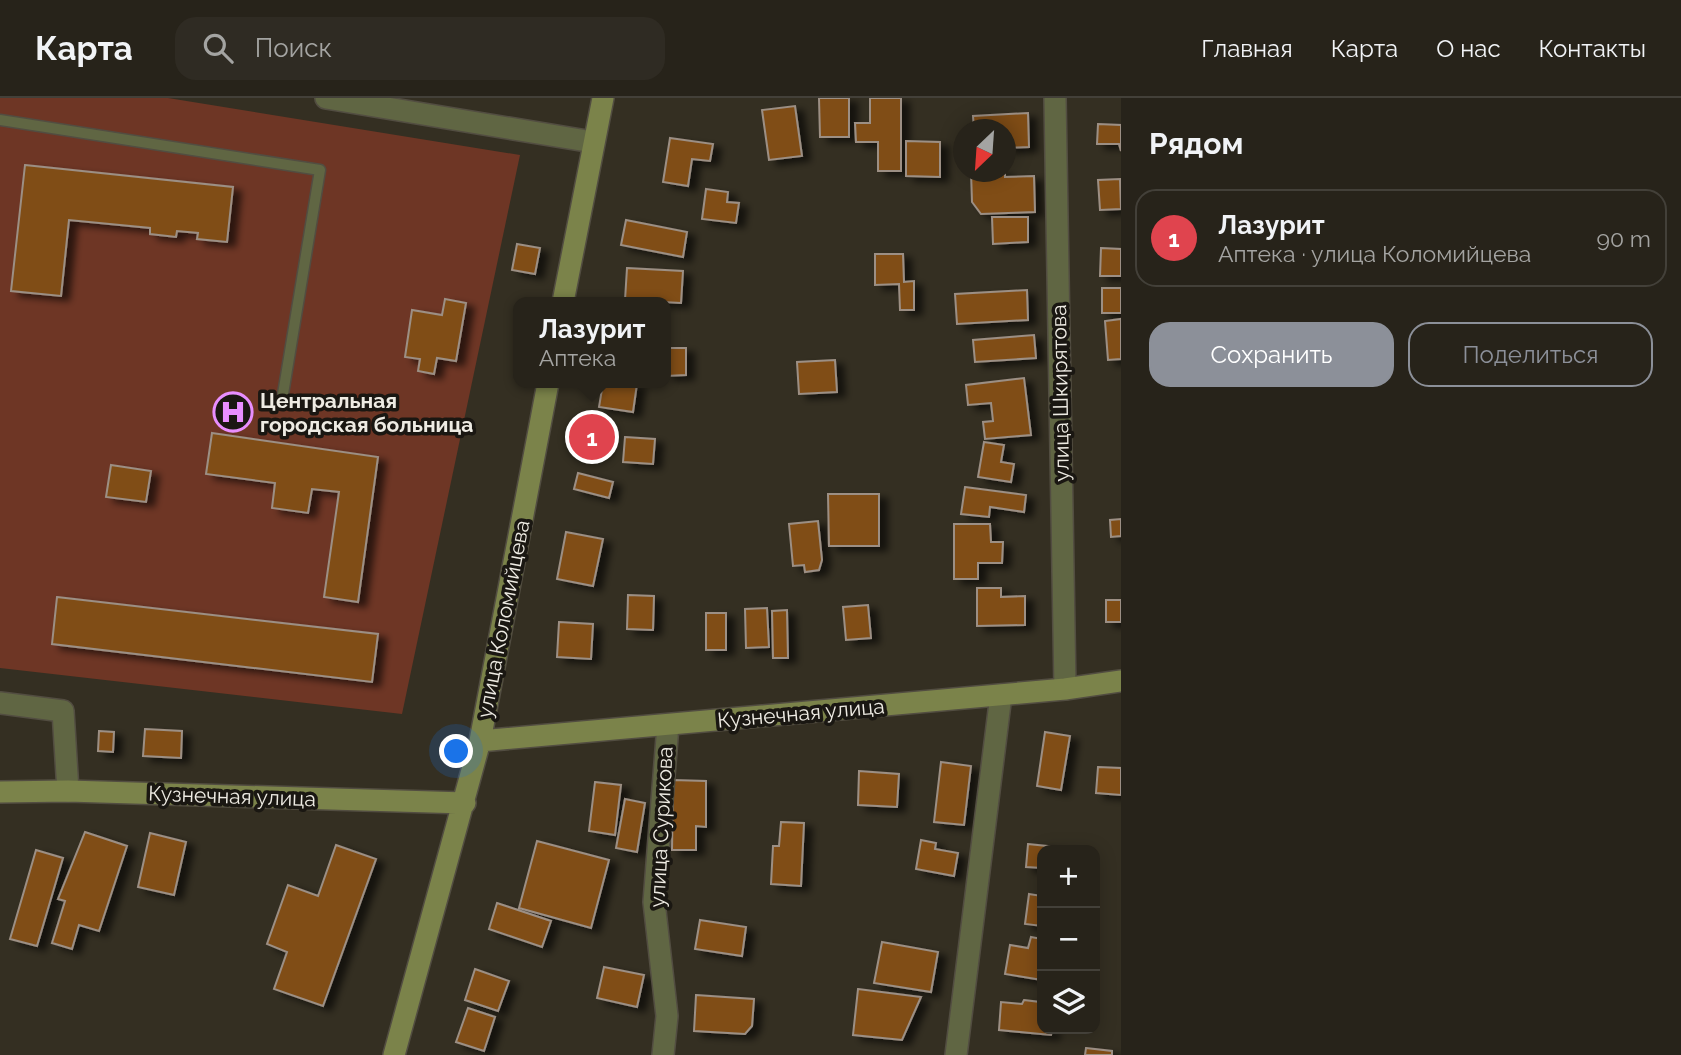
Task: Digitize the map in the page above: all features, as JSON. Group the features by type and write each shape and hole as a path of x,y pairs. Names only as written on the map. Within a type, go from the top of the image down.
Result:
{"main road":[{"path":"564,297 603,98"},
{"name":"улица Коломийцева","path":"394,1055 480,741 547,388"},
{"name":"Кузнечная улица","path":"480,741 1001,695 1121,681"},
{"name":"Кузнечная улица","path":"0,792 68,791 464,803"}],"street":[{"path":"326,98 593,142"},
{"name":"улица Шкирятова","path":"1055,98 1065,689"},
{"path":"956,1055 1001,695"},
{"path":"0,703 63,711 68,791"},
{"name":"улица Сурикова","path":"663,1055 667,1016 654,901 667,725"}],"lane":[{"path":"0,120 320,170 284,394"}],"shaded area":[{"name":"Центральная городская больница","path":"0,98 168,98 520,155 402,714 0,668"}],"building":[{"path":"819,98 849,98 849,137 820,137"},
{"path":"870,98 901,98 901,171 878,171 878,142 856,142 855,123 870,123"},
{"path":"795,106 802,156 769,160 762,110"},
{"path":"1028,113 1029,147 1016,148 1016,119 973,119 973,116"},
{"path":"1098,124 1121,125 1121,151 1119,144 1097,144"},
{"path":"670,138 713,144 710,161 692,159 688,186 663,182"},
{"path":"906,141 940,142 940,177 906,176"},
{"path":"25,165 233,187 227,242 197,239 198,233 177,231 176,237 150,234 150,228 69,220 61,296 11,291"},
{"path":"1034,176 1035,212 981,214 972,202 971,182 1016,182 1016,177"},
{"path":"1120,179 1121,209 1100,210 1098,180"},
{"path":"706,189 728,192 727,202 739,203 736,223 702,219"},
{"path":"992,217 1028,217 1028,242 993,244"},
{"path":"626,220 687,232 683,257 621,245"},
{"path":"517,244 540,248 535,274 512,270"},
{"path":"1101,248 1121,249 1121,276 1100,276"},
{"path":"875,254 903,254 904,282 914,281 914,310 900,310 899,284 875,285"},
{"path":"627,268 683,271 681,303 671,302 671,297 625,297"},
{"path":"1102,288 1121,288 1121,313 1102,313"},
{"path":"1027,290 1028,320 957,324 955,294"},
{"path":"445,299 466,303 456,361 437,358 434,374 418,371 420,359 405,357 412,310 442,315"},
{"path":"1121,319 1121,359 1108,360 1105,321"},
{"path":"1034,335 1036,358 975,362 973,340"},
{"path":"671,348 686,348 686,375 671,376"},
{"path":"835,360 837,392 799,394 797,362"},
{"path":"1024,378 1031,435 985,439 983,422 993,421 991,403 968,405 966,385"},
{"path":"602,388 636,388 633,412 599,407"},
{"path":"212,433 378,457 358,602 324,597 339,492 312,489 308,513 272,508 275,483 206,474"},
{"path":"625,437 655,439 653,464 623,462"},
{"path":"984,442 1004,445 1001,462 1014,464 1011,482 978,477"},
{"path":"111,465 151,471 146,502 106,497"},
{"path":"578,473 613,482 609,498 574,489"},
{"path":"965,487 1026,495 1024,512 990,507 989,517 961,514"},
{"path":"828,494 879,494 879,546 829,546"},
{"path":"1121,519 1121,536 1111,537 1110,520"},
{"path":"818,521 822,560 819,570 805,572 804,565 793,566 789,524"},
{"path":"954,524 990,524 991,542 1003,542 1002,563 978,563 978,579 954,579"},
{"path":"566,532 603,539 593,586 557,579"},
{"path":"977,588 1001,588 1001,597 1025,596 1025,625 977,626"},
{"path":"628,595 654,596 653,630 627,629"},
{"path":"57,597 378,634 372,682 52,644"},
{"path":"1106,600 1121,600 1121,622 1106,622"},
{"path":"868,605 871,638 846,640 843,607"},
{"path":"767,608 769,647 746,648 745,609"},
{"path":"787,610 788,658 773,658 772,611"},
{"path":"706,613 726,613 726,650 706,650"},
{"path":"559,622 593,624 591,659 557,657"},
{"path":"145,729 182,731 181,758 143,756"},
{"path":"99,731 114,732 113,752 98,751"},
{"path":"1045,732 1070,736 1061,790 1037,786"},
{"path":"941,762 971,766 964,825 934,822"},
{"path":"1098,767 1121,768 1121,795 1096,793"},
{"path":"859,771 899,774 897,807 858,805"},
{"path":"673,780 706,781 706,827 696,826 696,850 672,850"},
{"path":"595,782 621,785 615,835 589,831"},
{"path":"625,799 645,803 637,852 616,848"},
{"path":"781,822 804,823 801,886 771,884 773,846 779,846"},
{"path":"85,832 127,846 99,931 79,925 72,949 52,943 65,901 58,899"},
{"path":"150,833 186,842 174,895 138,887"},
{"path":"921,840 936,843 935,849 958,853 954,876 916,869"},
{"path":"537,841 609,860 591,928 519,908"},
{"path":"1028,844 1038,845 1037,868 1026,867"},
{"path":"336,845 376,859 323,1006 274,989 287,952 267,944 288,885 318,896"},
{"path":"36,850 63,858 37,946 10,939"},
{"path":"1029,894 1037,895 1037,925 1025,924"},
{"path":"497,903 551,921 542,947 489,929"},
{"path":"700,920 746,927 742,956 695,949"},
{"path":"1031,937 1037,938 1037,979 1005,974 1010,945 1028,948"},
{"path":"882,942 938,952 931,992 874,983"},
{"path":"604,967 644,975 637,1007 597,998"},
{"path":"475,969 509,981 498,1011 465,1000"},
{"path":"858,989 921,997 902,1040 853,1035"},
{"path":"696,995 754,999 752,1026 745,1034 694,1031"},
{"path":"1024,1000 1037,1002 1037,1034 999,1030 1001,1002 1022,1004"},
{"path":"468,1008 495,1017 484,1051 456,1042"},
{"path":"1086,1048 1112,1051 1112,1055 1085,1055"}],"place":[{"name":"Центральная городская больница","path":"233,412"},
{"name":"Лазурит","path":"592,437"}]}
